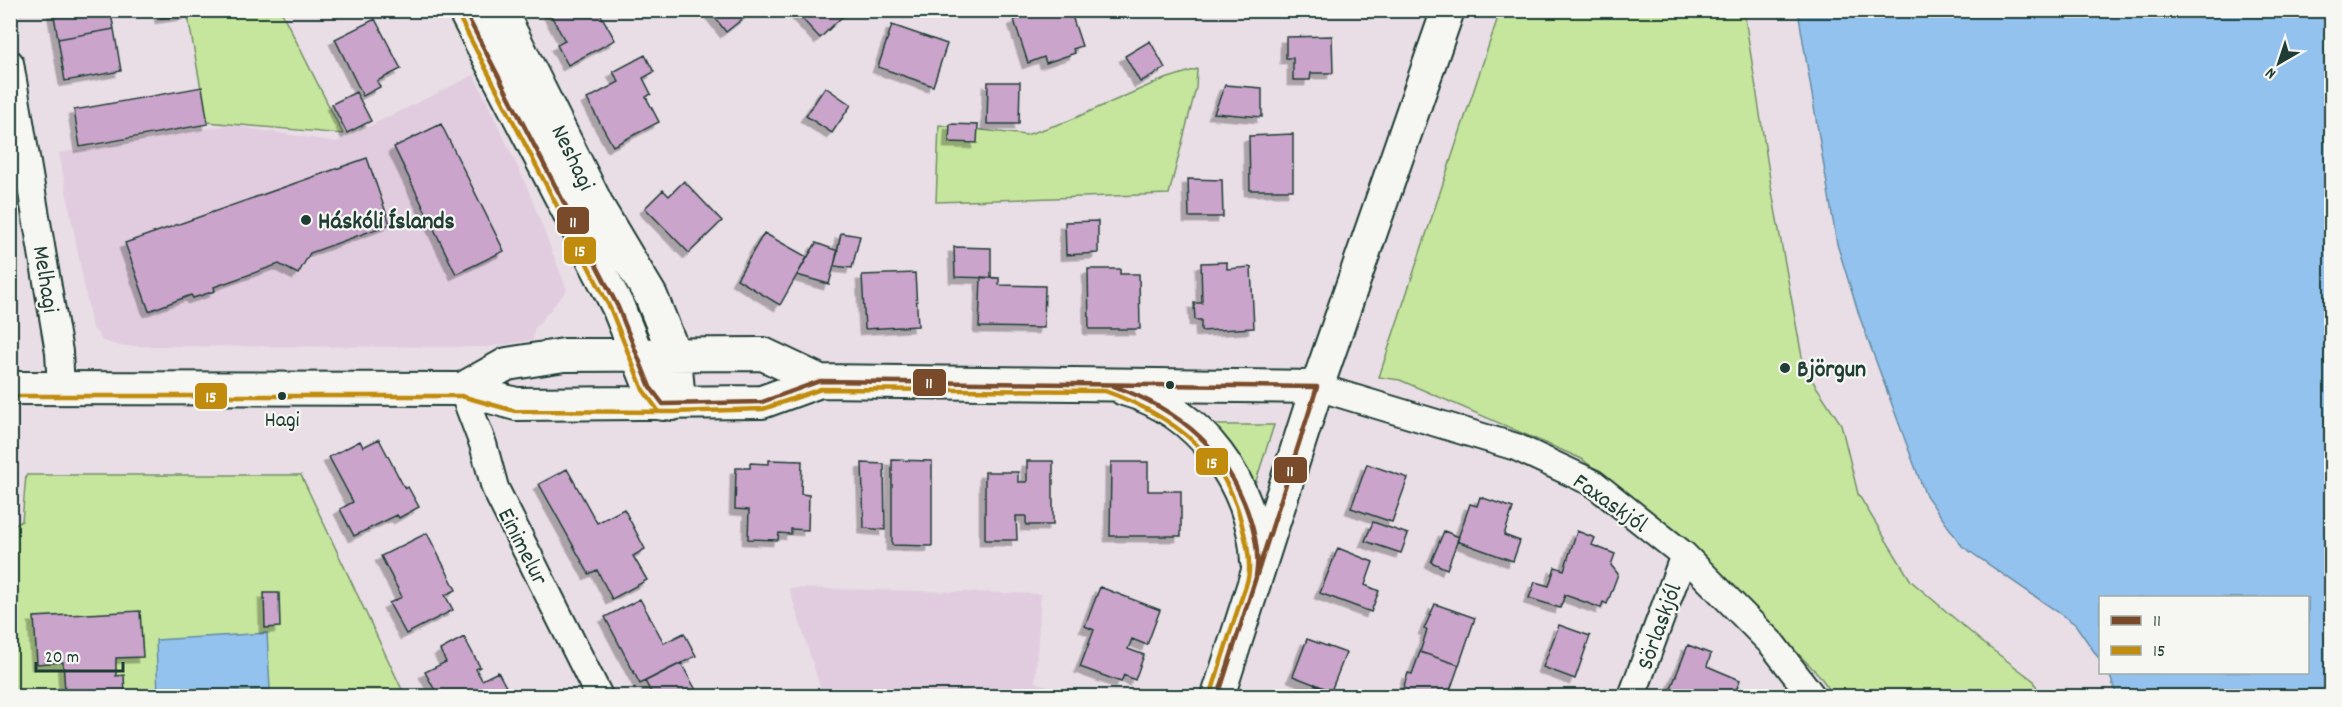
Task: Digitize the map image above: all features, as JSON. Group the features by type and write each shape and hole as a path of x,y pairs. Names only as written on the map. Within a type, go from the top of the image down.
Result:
{"street":[{"name":"Neshagi","path":"464,10 618,307 650,387 668,404 678,391 675,356 651,296 599,209 500,10"},
{"path":"1218,696 1317,387 1448,10"},
{"name":"Melhagi","path":"10,63 59,352 61,388"},
{"path":"462,389 507,364 564,355 763,354 820,381"},
{"path":"10,388 462,389 516,404 668,404 762,402 820,381 1317,387"},
{"path":"1106,384 1134,392 1160,405 1185,421 1220,456 1236,483 1248,512 1256,552 1257,573"},
{"name":"Faxaskjól","path":"1317,387 1516,447 1593,483 1684,555 1772,644 1812,696"},
{"name":"Einimelur","path":"462,389 483,444 495,488 600,696"},
{"name":"Sörlaskjól","path":"1632,696 1684,555"}],"shaded area":[{"name":"Háskóli Íslands","path":"474,75 527,187 567,290 534,329 533,340 486,347 120,346 103,341 92,327 59,153 228,125 337,142"},
{"path":"789,588 1041,594 1035,682 1075,696 823,696"}],"green space":[{"path":"187,11 281,11 343,134 207,122"},
{"path":"1500,11 1744,11 1772,192 1804,368 1841,424 1858,494 1911,581 1982,642 2034,681 2040,696 1834,696 1819,675 1722,576 1582,459 1400,380 1379,377"},
{"path":"1197,69 1196,88 1169,194 936,202 939,125 1026,135 1068,121 1159,81"},
{"path":"1209,425 1274,425 1254,487"},
{"path":"26,475 301,475 405,696 11,696 11,527 22,521"}],"water":[{"path":"1798,11 2331,11 2331,696 2117,696 2109,674 2309,674 2309,596 2099,596 2099,659 2075,624 1962,546 1925,494 1860,318 1837,244"},
{"path":"267,633 270,689 211,693 207,696 158,696 156,640"}],"building":[{"path":"53,10 110,10 114,29 58,39"},
{"path":"159,10 187,10 187,14 161,18"},
{"path":"548,10 598,10 615,40 568,65 557,45 565,41"},
{"path":"709,10 748,10 750,13 726,32"},
{"path":"794,10 849,10 820,38"},
{"path":"1031,10 1070,10 1082,46 1073,49 1075,53 1046,63 1044,57 1028,63 1014,20 1032,14"},
{"path":"375,19 401,69 377,81 380,87 363,96 335,39"},
{"path":"892,25 947,44 933,86 878,67"},
{"path":"114,29 121,71 65,81 58,39"},
{"path":"1332,36 1333,73 1311,73 1310,80 1293,80 1293,58 1286,58 1286,37"},
{"path":"1150,41 1165,68 1140,82 1125,56"},
{"path":"645,55 654,72 643,78 651,94 646,97 659,122 613,146 587,99 619,82 613,72"},
{"path":"988,82 1020,82 1019,124 987,124"},
{"path":"1225,85 1262,88 1262,117 1214,113"},
{"path":"202,87 208,124 80,147 74,110"},
{"path":"825,87 851,105 832,133 806,116"},
{"path":"356,92 371,121 347,133 332,104"},
{"path":"441,124 504,251 456,274 394,147"},
{"path":"950,124 978,125 977,143 949,142"},
{"path":"1293,134 1293,190 1250,190 1249,136"},
{"path":"367,158 390,224 310,253 298,274 279,264 214,287 215,291 193,298 191,295 149,311 125,243"},
{"path":"1188,179 1222,180 1223,217 1189,217"},
{"path":"684,181 722,221 689,253 645,208 663,190 669,196"},
{"path":"1098,221 1098,253 1066,255 1065,222"},
{"path":"764,233 807,257 780,305 737,279"},
{"path":"841,233 860,236 852,268 834,266"},
{"path":"816,243 838,251 829,284 797,275"},
{"path":"954,247 991,248 991,278 955,277"},
{"path":"1227,262 1227,269 1251,267 1254,328 1201,331 1201,320 1195,320 1194,303 1202,303 1201,263"},
{"path":"1088,269 1120,269 1120,274 1139,274 1140,329 1089,329"},
{"path":"915,273 918,326 865,329 862,275"},
{"path":"981,277 999,278 999,285 1045,286 1044,328 979,327"},
{"path":"10,282 14,282 15,335 10,335"},
{"path":"379,439 405,489 408,487 419,507 399,518 397,515 354,536 340,509 353,502 329,457 360,441 363,447"},
{"path":"769,460 802,461 801,494 809,495 808,530 791,529 791,534 779,533 778,540 748,539 749,510 735,509 736,468 750,468 750,463 769,464"},
{"path":"892,460 932,461 932,546 892,545"},
{"path":"1027,461 1053,461 1053,525 1026,525 1026,516 1016,516 1017,540 985,540 985,472 1018,472 1018,482 1027,482"},
{"path":"1111,462 1148,462 1148,491 1181,491 1181,536 1110,536"},
{"path":"862,463 884,464 885,530 864,528"},
{"path":"1367,464 1408,478 1392,522 1351,508"},
{"path":"567,469 597,523 624,509 645,549 633,556 647,580 612,599 597,570 589,574 539,484"},
{"path":"10,486 14,487 14,515 10,515"},
{"path":"1480,497 1513,508 1504,535 1520,541 1513,561 1457,541 1470,504 1477,506"},
{"path":"1373,522 1408,534 1401,553 1365,541"},
{"path":"1444,531 1459,537 1447,569 1431,562"},
{"path":"1577,531 1595,538 1592,545 1615,554 1611,565 1618,574 1607,604 1603,602 1601,608 1565,595 1560,608 1529,598 1535,582 1549,586 1555,567 1564,570"},
{"path":"427,533 456,590 445,595 453,610 406,634 389,603 402,597 381,556"},
{"path":"1338,548 1373,562 1365,585 1379,591 1371,612 1320,593"},
{"path":"1100,587 1160,610 1147,645 1132,639 1128,649 1144,655 1135,680 1124,675 1121,682 1080,667 1094,630 1085,626"},
{"path":"264,593 279,593 280,627 265,628"},
{"path":"640,599 664,643 684,633 696,656 640,684 605,617"},
{"path":"1435,604 1475,618 1459,665 1420,652 1427,630 1424,629"},
{"path":"140,611 143,657 116,658 116,676 124,675 125,696 52,696 51,692 65,691 63,662 37,664 34,617"},
{"path":"1559,625 1590,636 1575,679 1543,667"},
{"path":"464,637 480,667 476,669 482,680 498,672 511,696 438,696 425,672 446,662 440,650"},
{"path":"1307,639 1346,653 1331,691 1293,676"},
{"path":"1688,645 1711,654 1707,666 1740,680 1734,696 1668,696"},
{"path":"1420,652 1459,665 1448,696 1404,696 1405,693 1402,692 1408,673 1412,674"},
{"path":"681,663 697,692 689,696 653,696 645,681"},
{"path":"1315,684 1331,691 1346,696 1310,696"}],"transit line":[{"name":"11","path":"464,10 618,307 650,387 663,404 762,402 820,381 1317,387 1218,696"},
{"name":"15","path":"457,13 611,310 643,390 657,409"},
{"name":"11","path":"1113,386 1158,406 1196,433 1212,450 1226,469 1248,513 1256,544 1256,576"},
{"name":"15","path":"10,396 461,396 515,411 673,412 763,409 821,389 1105,391 1151,411 1191,439 1222,475 1233,497 1247,546 1249,575 1211,694"}],"place":[{"name":"Háskóli Íslands","path":"306,220"},
{"name":"Björgun","path":"1785,368"},
{"name":"Hagi","path":"282,396"}]}
